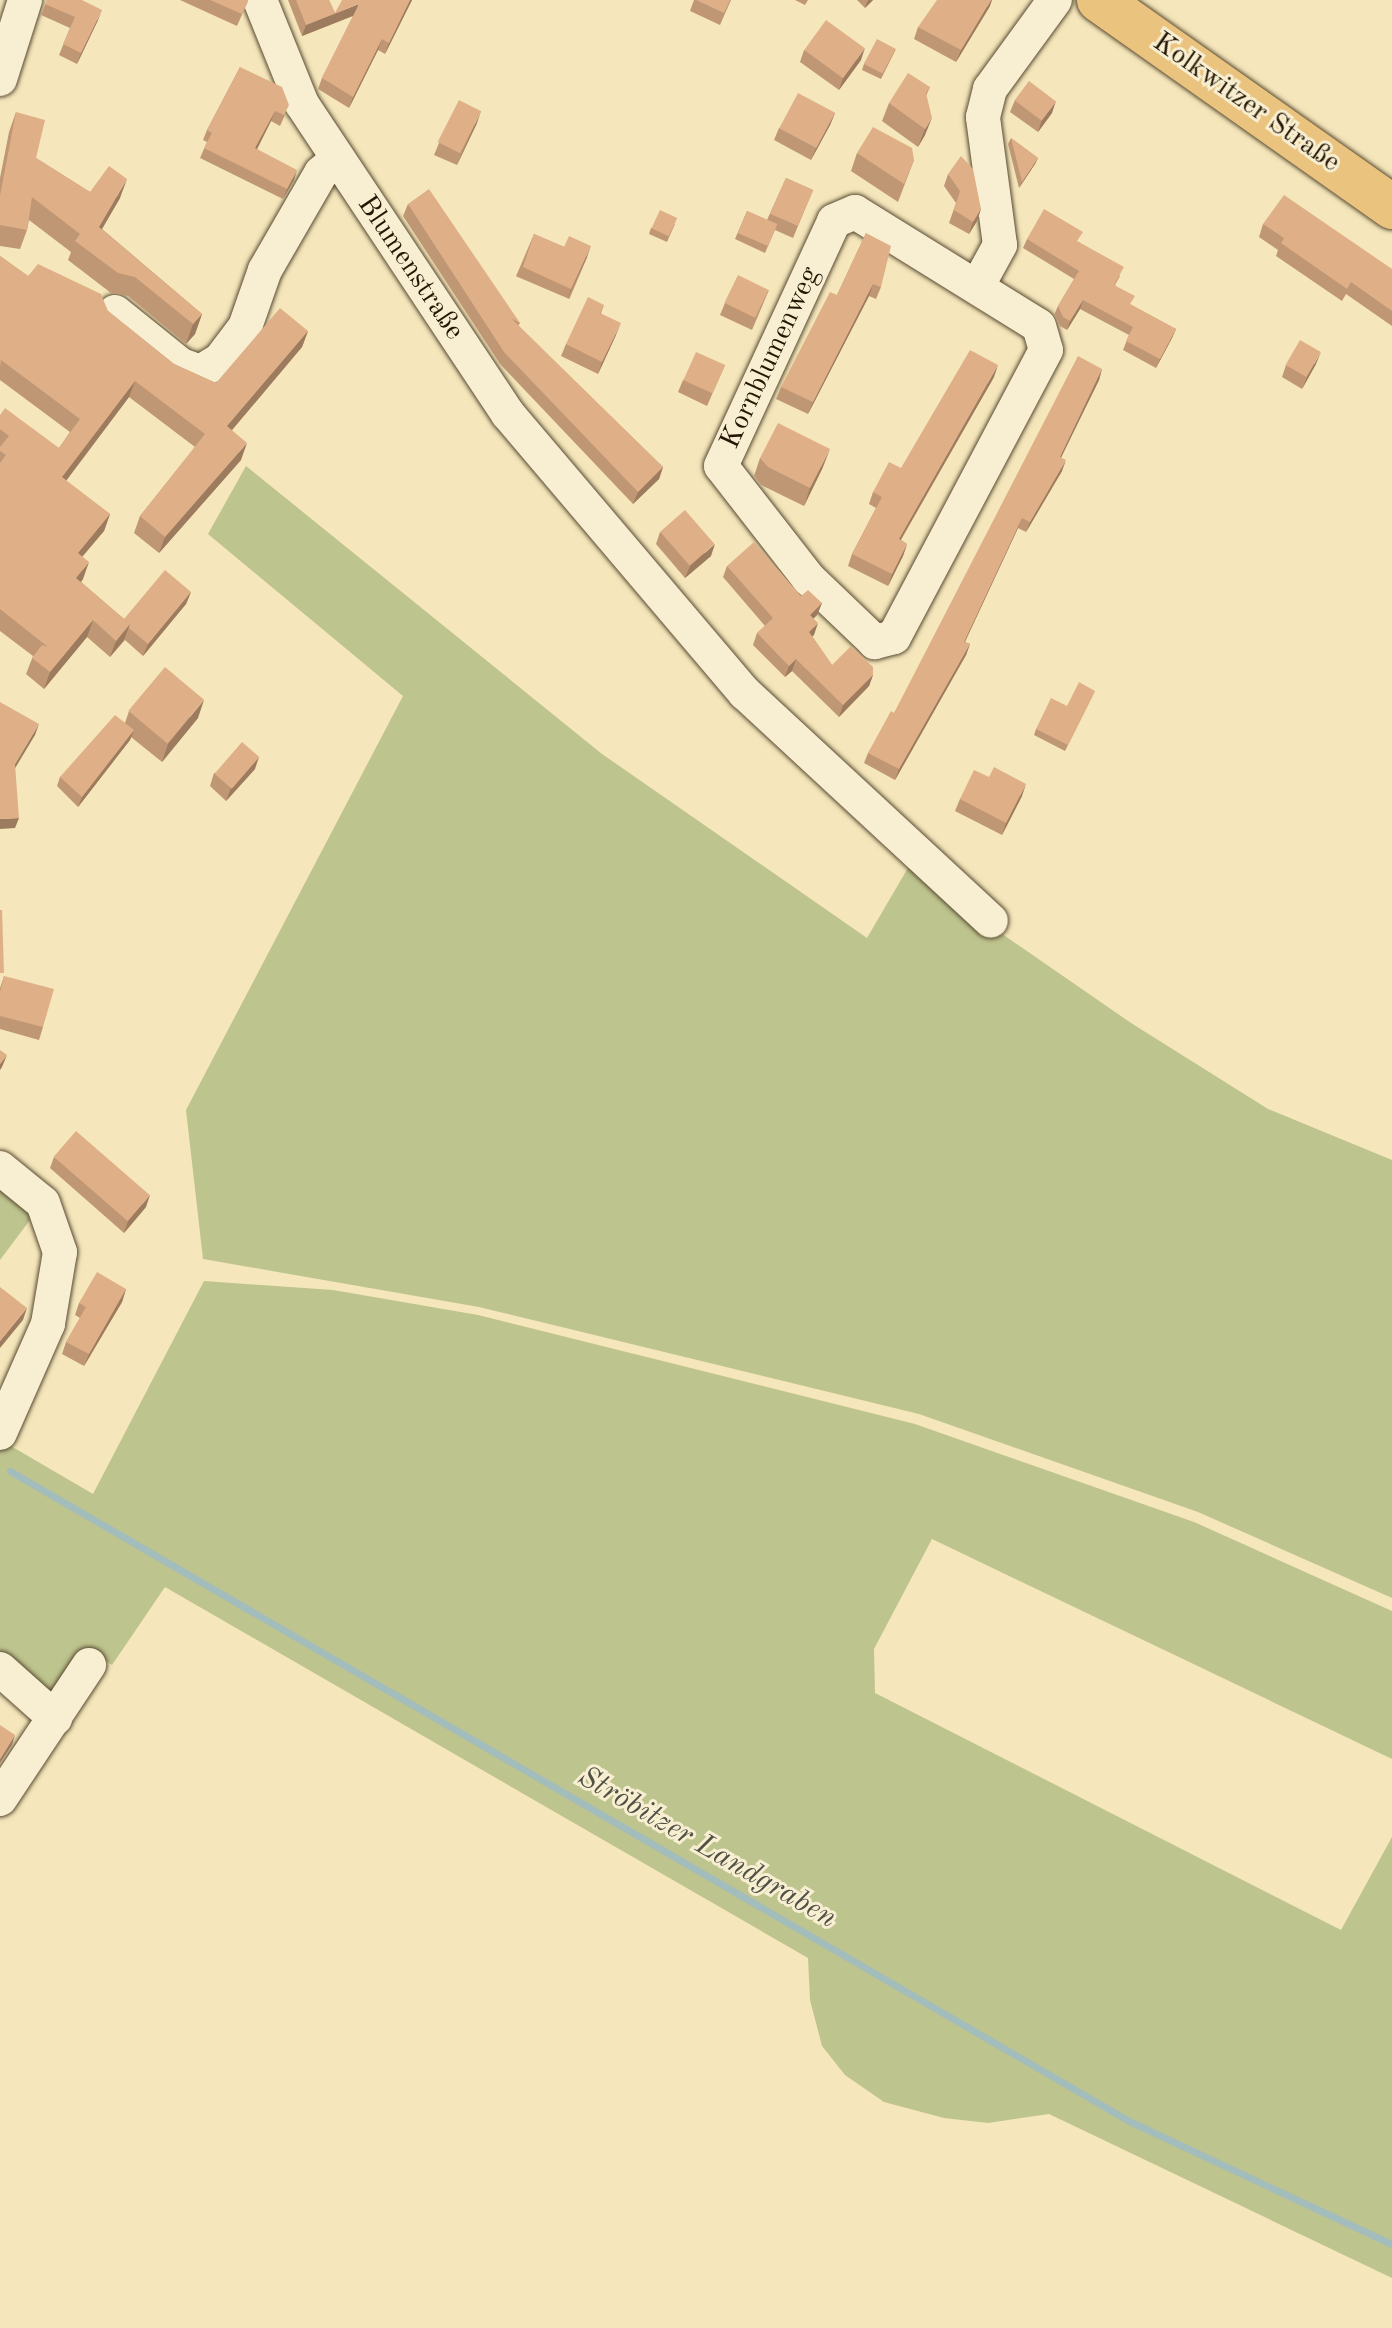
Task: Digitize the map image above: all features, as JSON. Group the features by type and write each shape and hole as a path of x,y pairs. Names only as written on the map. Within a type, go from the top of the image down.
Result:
{"main road":[{"name":"Kolkwitzer Straße","path":"1099,0 1392,207"}],"street":[{"path":"0,79 11,31 25,0"},
{"name":"Blumenstraße","path":"260,0 302,104 508,414 745,693 991,921"},
{"path":"977,287 1000,245 983,117 990,89 1055,0"},
{"path":"115,312 181,365 200,372 220,360 245,327 265,270 321,173 337,159"},
{"name":"Kornblumenweg","path":"855,212 977,287 1039,326 1046,350 894,637 875,642 809,579 721,466 834,221 855,212"},
{"path":"0,1168 43,1203 60,1252 48,1324 0,1433"},
{"path":"0,1799 89,1665"},
{"path":"0,1669 55,1718"}],"green space":[{"path":"246,466 602,754 867,938 912,861 995,929 1131,1023 1268,1109 1392,1160 1392,1598 1198,1512 919,1414 479,1307 203,1259 186,1110 403,696 208,534"},
{"path":"0,1176 39,1208 0,1260"},
{"path":"204,1281 333,1290 478,1315 915,1424 1194,1522 1392,1611 1392,1759 932,1539 874,1649 875,1693 1341,1930 1392,1837 1392,2278 1049,2114 988,2123 944,2118 884,2102 845,2075 822,2046 810,2000 808,1958 165,1587 112,1665 86,1648 53,1697 0,1651 0,1449 4,1442 93,1494"}],"building":[{"path":"47,0 82,0 102,10 81,53 63,44 75,17 45,4"},
{"path":"210,0 248,0 248,1 242,14"},
{"path":"296,0 329,0 335,13 342,0 410,0 389,43 382,39 353,97 322,78 359,4 306,25"},
{"path":"696,0 730,0 724,13"},
{"path":"937,0 991,0 961,50 918,27"},
{"path":"826,20 865,48 843,78 804,50"},
{"path":"877,39 896,49 882,74 864,64"},
{"path":"240,67 282,87 289,105 284,115 275,111 255,148 297,170 287,189 204,148 212,133 207,130"},
{"path":"908,73 930,87 926,93 932,118 925,129 889,103"},
{"path":"1029,81 1056,101 1042,121 1015,100"},
{"path":"798,93 835,113 816,148 779,128"},
{"path":"459,100 481,111 460,153 438,142"},
{"path":"16,112 45,120 36,158 90,192 109,166 127,179 99,227 202,314 193,324 135,277 118,273 75,241 80,234 32,197 27,230 0,225 0,196"},
{"path":"873,127 912,148 914,160 904,184 857,153"},
{"path":"1011,138 1038,158 1022,182"},
{"path":"961,156 973,169 981,209 973,222 954,210 960,191 948,174"},
{"path":"786,178 813,190 798,226 770,214"},
{"path":"429,189 520,323 511,318 663,467 638,492 504,352 408,204"},
{"path":"1284,195 1392,269 1392,311 1351,282 1347,289 1281,243 1284,238 1263,224"},
{"path":"1044,209 1083,232 1077,241 1124,267 1114,285 1135,296 1130,304 1176,329 1160,359 1126,341 1133,327 1083,300 1070,321 1063,317 1058,306 1079,271 1027,239"},
{"path":"660,210 677,218 669,236 652,228"},
{"path":"747,211 777,224 768,246 738,233"},
{"path":"866,233 891,246 881,287 873,284 813,402 781,387 830,292 837,295"},
{"path":"534,234 564,247 569,236 591,246 571,289 523,267"},
{"path":"0,256 28,276 38,264 101,294 108,311 174,364 216,383 280,308 308,331 227,426 247,443 165,537 140,516 205,434 135,381 62,477 110,514 78,553 89,562 76,578 130,624 116,641 93,620 50,672 32,658 42,645 48,647 0,609 0,463 6,455 0,447 9,436 0,429 0,415 5,408 59,448 80,419 1,360 0,367"},
{"path":"738,275 769,290 755,318 724,303"},
{"path":"588,297 604,305 600,313 621,323 602,362 566,344"},
{"path":"1300,340 1321,352 1306,377 1286,365"},
{"path":"970,350 998,365 899,539 907,544 892,574 852,554 882,497 873,492 889,462 901,468"},
{"path":"696,352 725,365 713,393 683,380"},
{"path":"1078,356 1102,369 1060,457 1066,460 1030,522 1022,518 964,642 970,644 899,769 868,753 891,711 894,713"},
{"path":"778,423 830,449 810,488 768,467 760,458"},
{"path":"685,510 715,544 690,566 660,532"},
{"path":"754,542 801,596 808,590 822,603 810,615 818,623 809,632 832,665 851,646 873,667 873,675 843,705 796,659 789,666 757,633 773,618 727,566"},
{"path":"165,570 191,592 148,644 129,628 130,624 124,619"},
{"path":"165,667 204,700 167,743 128,711"},
{"path":"1079,682 1095,691 1068,745 1036,729 1051,698 1067,706"},
{"path":"0,702 39,724 15,764 19,818 0,819"},
{"path":"115,715 134,730 82,797 60,777"},
{"path":"242,742 259,757 232,789 214,774"},
{"path":"994,767 1026,784 1006,823 960,799 974,770 989,777"},
{"path":"2,910 4,973 0,973"},
{"path":"4,976 54,989 43,1027 0,1016"},
{"path":"0,1050 7,1055 0,1064"},
{"path":"76,1131 150,1195 128,1221 54,1157"},
{"path":"97,1272 126,1289 89,1354 66,1342 86,1307 79,1303"},
{"path":"0,1287 27,1308 0,1341"},
{"path":"0,1725 15,1735 0,1759"}],"waterway":[{"name":"Ströbitzer Landgraben","path":"10,1471 1129,2121 1392,2244"}]}
